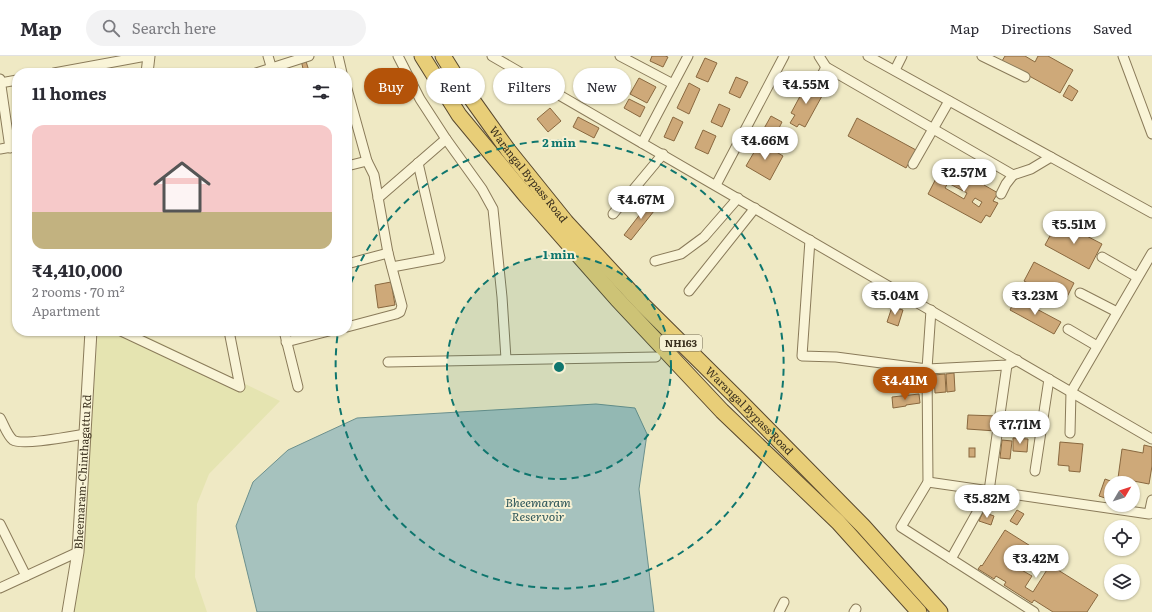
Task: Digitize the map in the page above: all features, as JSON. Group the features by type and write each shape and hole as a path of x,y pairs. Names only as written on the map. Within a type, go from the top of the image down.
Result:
{"highway":[{"name":"Warangal Bypass Road","path":"422,56 459,115 527,197 617,299 722,411 838,522 919,612"},
{"name":"Warangal Bypass Road","path":"443,56 458,80 508,150 566,222 642,304 863,526 940,612"}],"street":[{"path":"92,68 147,56 148,68"},
{"path":"268,56 271,68"},
{"path":"279,68 309,56"},
{"path":"338,56 341,68"},
{"path":"398,56 420,99 446,139 482,189 493,209 502,297 506,359"},
{"path":"492,56 1152,439"},
{"path":"620,56 673,84"},
{"path":"642,142 688,56"},
{"path":"716,185 784,56"},
{"path":"819,56 826,67 1013,175"},
{"path":"868,56 1152,214"},
{"path":"895,70 902,56"},
{"path":"982,56 1025,77"},
{"path":"1123,56 1152,134"},
{"path":"819,81 826,67"},
{"path":"12,80 0,81 12,142"},
{"path":"913,164 949,101"},
{"path":"352,107 367,161 374,175 388,254 402,306 400,312 396,314 352,325"},
{"path":"378,198 446,139"},
{"path":"0,150 12,147"},
{"path":"613,214 663,154"},
{"path":"1001,194 1013,175 1031,169 1051,157"},
{"path":"352,165 367,161"},
{"path":"392,267 440,258 418,163"},
{"path":"656,261 681,254 704,237 738,198"},
{"path":"689,291 755,208"},
{"path":"810,240 802,356 836,357 927,369 1007,365 1016,360"},
{"path":"1070,433 1071,392 1152,253"},
{"path":"352,263 388,254"},
{"path":"1102,258 1137,277"},
{"path":"1080,292 1117,312"},
{"path":"931,310 927,369 928,482 901,527 1034,612"},
{"path":"1068,329 1097,346"},
{"name":"Bheemaram-Chinthagattu Rd","path":"68,612 78,552 91,336"},
{"path":"132,336 240,387 230,336"},
{"path":"285,336 298,387"},
{"path":"286,342 309,336"},
{"path":"388,362 656,357"},
{"path":"951,559 989,491 1007,365"},
{"path":"1035,471 1049,379"},
{"path":"0,418 8,433 14,440 24,443 85,434"},
{"path":"928,482 1149,514 1152,500"},
{"path":"0,524 26,576"},
{"path":"0,588 78,552"},
{"path":"779,612 784,602"}],"green space":[{"path":"98,336 146,336 280,401 209,474 197,504 195,577 207,612 74,612 83,550"}],"water":[{"name":"Bheemaram Reservoir","path":"596,404 635,408 647,434 639,489 654,612 257,612 236,526 253,482 288,450 357,418"}],"building":[{"path":"652,56 668,57 663,67 650,61"},
{"path":"1005,56 1025,56 1035,62 1038,56 1048,56 1073,70 1060,93 1002,61"},
{"path":"305,58 308,68 303,68 301,60"},
{"path":"705,58 717,63 708,82 696,77"},
{"path":"736,77 748,82 740,98 729,93"},
{"path":"639,78 656,87 647,103 631,95"},
{"path":"814,82 822,86 818,94 822,96 805,127 799,124 797,127 790,123 795,115 791,113 805,87 810,90"},
{"path":"689,83 700,89 689,114 677,108"},
{"path":"1069,85 1078,91 1072,101 1063,96"},
{"path":"631,100 645,107 640,117 624,108 626,104 631,104"},
{"path":"719,104 730,109 722,127 711,122"},
{"path":"550,108 561,121 548,132 537,119"},
{"path":"771,116 782,122 774,138 762,132"},
{"path":"578,117 599,128 594,138 573,127"},
{"path":"673,117 683,122 674,141 664,137"},
{"path":"857,118 916,150 906,168 848,136"},
{"path":"703,130 716,136 708,154 695,148"},
{"path":"760,142 783,156 770,180 746,166"},
{"path":"944,163 972,179 975,173 987,180 984,185 998,193 993,201 998,203 990,217 986,215 981,223 928,194","holes":["948,183 967,193 964,199 945,188","975,198 982,202 979,207 972,202"]},
{"path":"651,200 658,206 631,240 624,235"},
{"path":"1058,221 1102,244 1089,269 1045,245"},
{"path":"1034,262 1074,283 1064,303 1024,281"},
{"path":"391,282 395,305 378,308 375,285"},
{"path":"1016,298 1061,322 1054,334 1010,310"},
{"path":"892,307 903,310 898,326 887,322"},
{"path":"954,373 955,391 947,392 946,374"},
{"path":"945,374 946,392 935,393 934,375"},
{"path":"919,394 920,403 893,408 892,397"},
{"path":"1014,412 1027,413 1026,433 1013,432"},
{"path":"1005,414 1013,415 1012,432 1004,431"},
{"path":"968,415 997,416 996,431 967,429"},
{"path":"1013,438 1028,439 1027,452 1013,451"},
{"path":"1002,440 1012,441 1010,459 1000,458"},
{"path":"1060,442 1083,444 1080,472 1069,471 1069,466 1058,465"},
{"path":"1144,445 1152,447 1152,466 1149,484 1140,482 1140,476 1118,476 1122,449 1143,453"},
{"path":"969,448 975,448 975,457 969,457"},
{"path":"1104,482 1104,498 1099,496"},
{"path":"1017,510 1024,514 1017,525 1010,521"},
{"path":"983,512 994,516 991,525 979,521"},
{"path":"1005,530 1032,547 1018,568 1032,576 1025,587 1033,592 1050,565 1098,595 1087,612 1053,612 1034,600 1032,603 1004,585 1006,582 996,576 994,579 978,569 981,565 982,566"}]}
